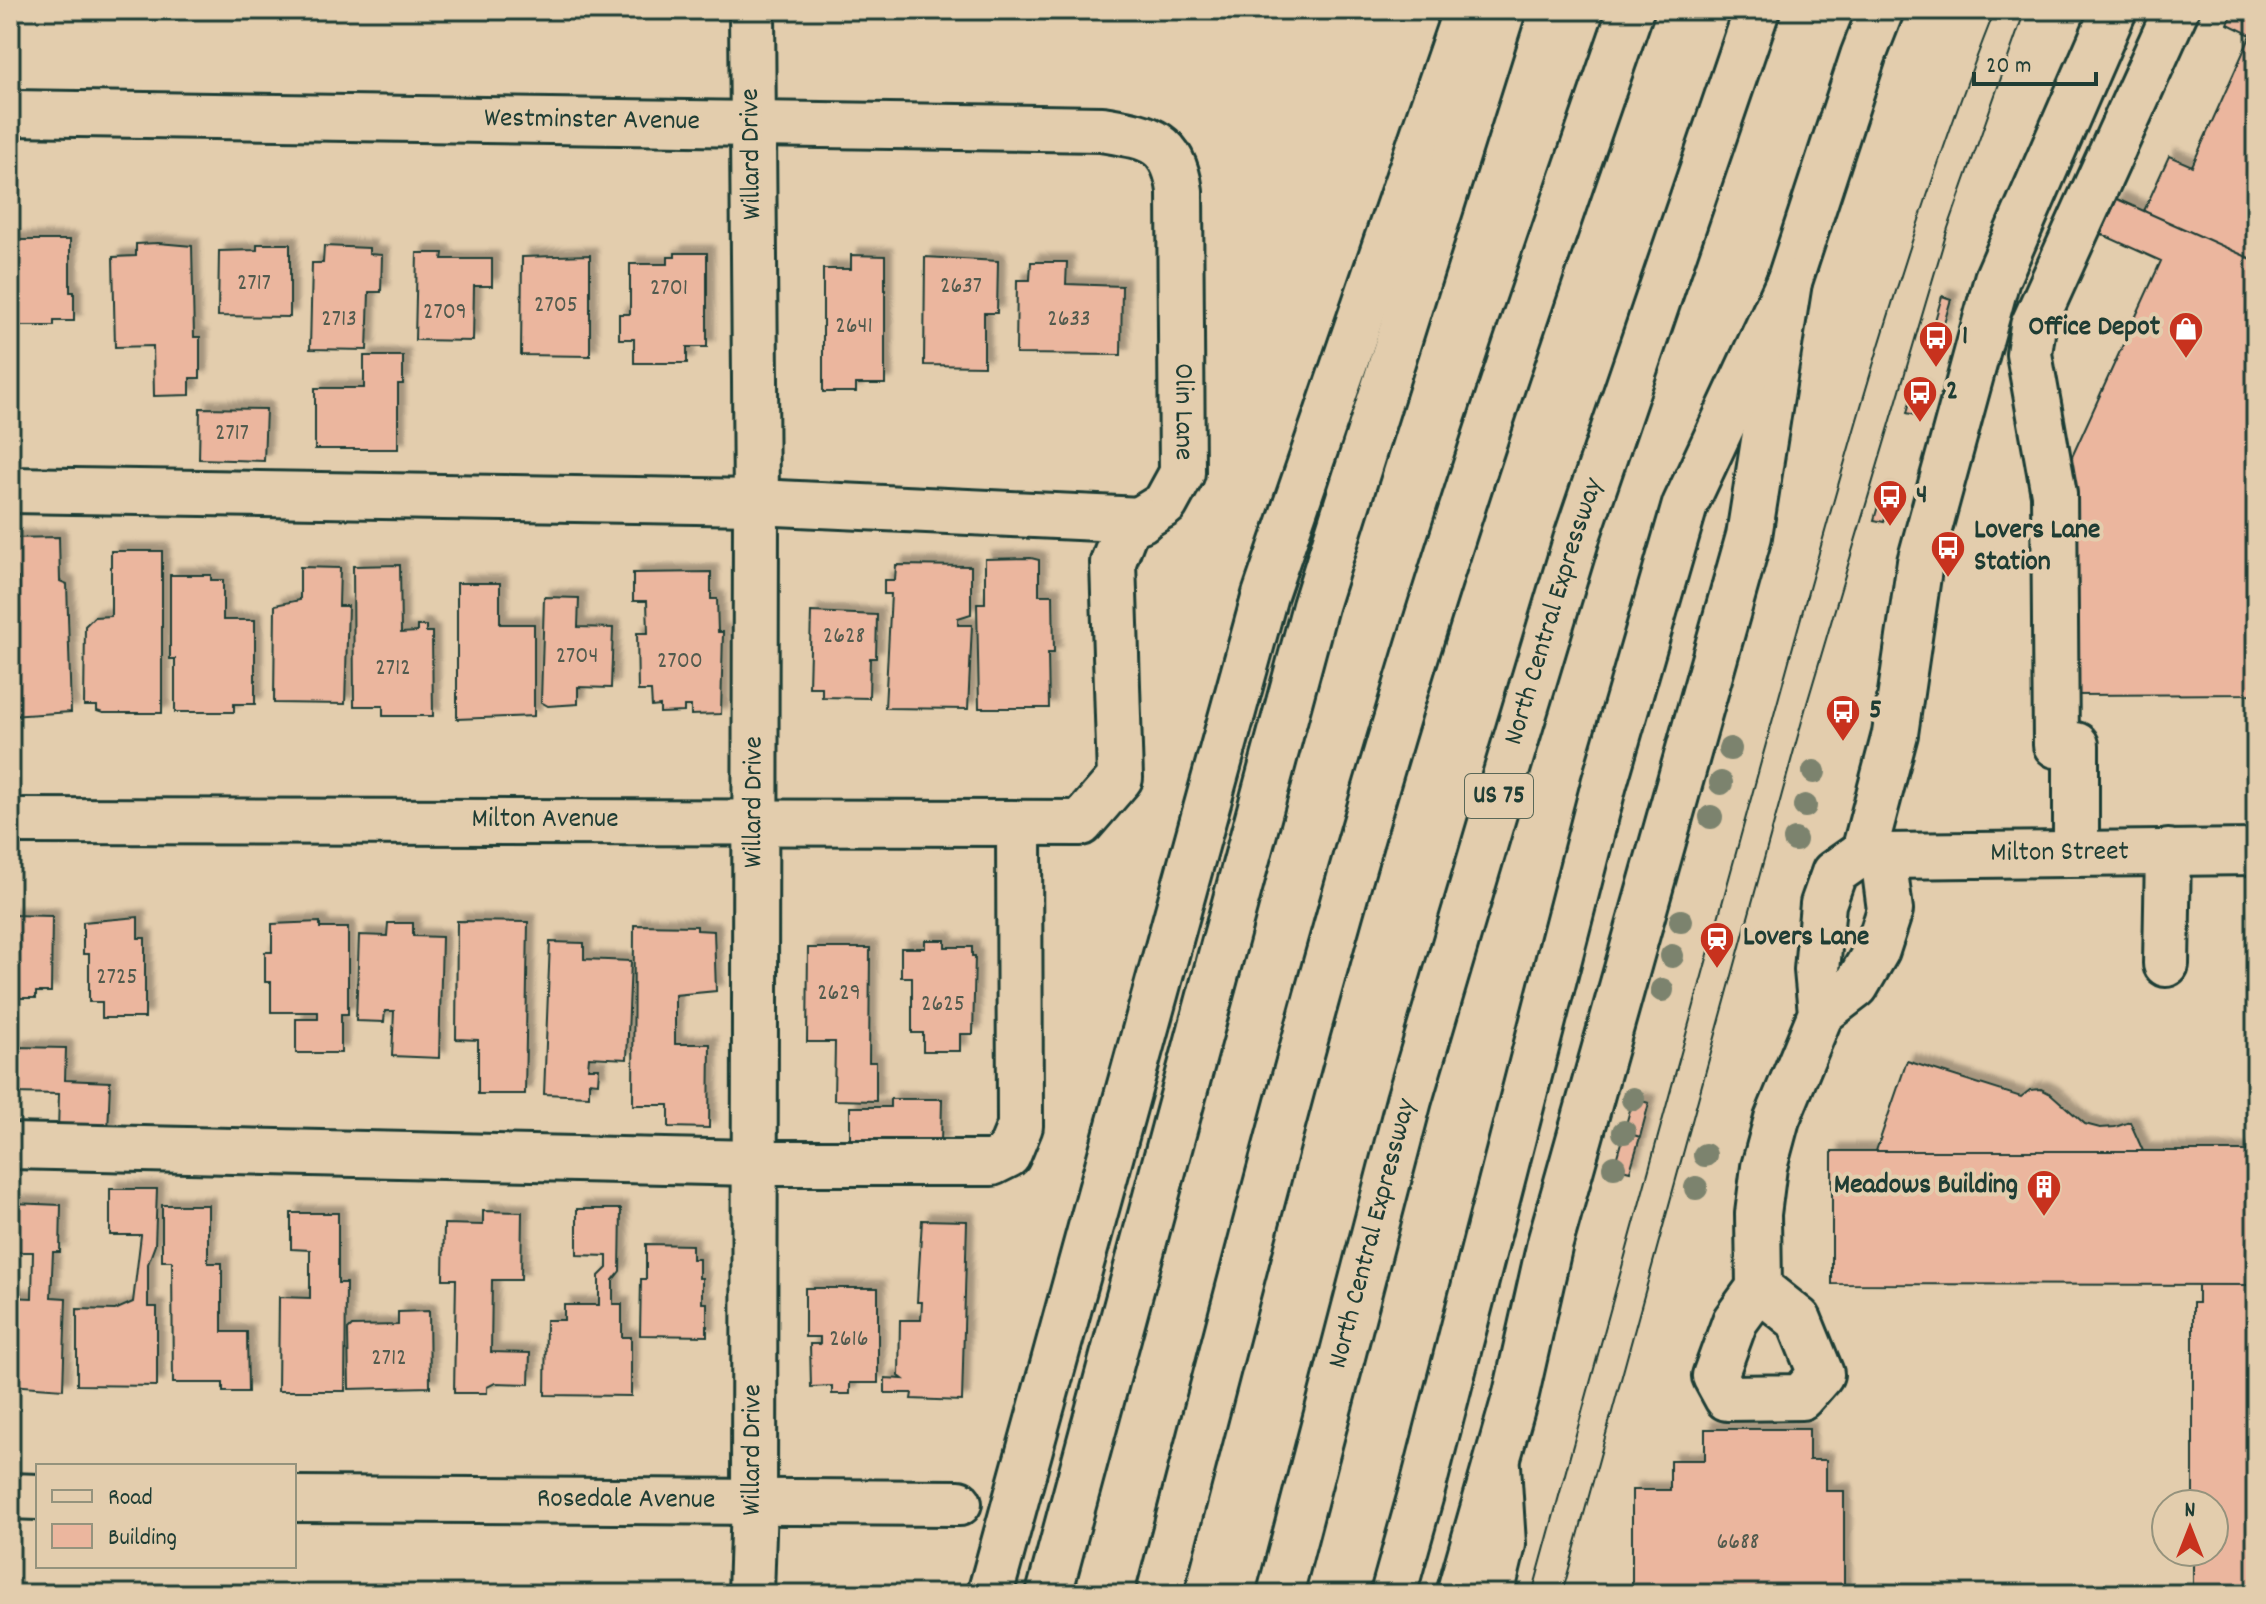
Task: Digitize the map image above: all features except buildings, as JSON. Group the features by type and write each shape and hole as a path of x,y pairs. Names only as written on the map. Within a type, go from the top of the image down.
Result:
{"main road":[{"name":"Willard Drive","path":"751,1594 754,1502 756,502 752,10"},
{"path":"990,1594 1265,595 1466,10"},
{"path":"1049,1594 1315,606 1503,10"},
{"path":"1159,1594 1307,1033 1400,705 1491,422 1631,10"},
{"name":"North Central Expressway","path":"1280,1594 1409,1100 1577,537 1757,10"},
{"path":"1393,1594 1604,784 1685,505 1789,282 1881,10"},
{"path":"1821,1013 1856,986 1877,950 1890,910 1873,854 1895,734 1920,562 1997,279 2114,10"},
{"path":"2076,853 2066,745 2054,494 2029,354 2033,326 2176,10"},
{"name":"Westminster Avenue","path":"10,113 1102,129 1139,136 1169,152"},
{"name":"Olin Lane","path":"1081,823 1120,778 1113,562 1126,528 1165,504 1182,473 1180,191 1177,170 1169,152"},
{"path":"1459,1594 1516,1394 1550,1243 1749,536 1789,282"},
{"path":"10,490 756,502 1141,520"},
{"name":"Milton Avenue","path":"10,821 1081,823"},
{"path":"10,1146 754,1163 992,1163 1008,1155 1020,1126 1019,823"},
{"name":"Milton Street","path":"1873,854 2256,852"},
{"path":"2182,853 2182,964"},
{"path":"1759,1288 1758,1214 1764,1167 1777,1119 1821,1013 1817,970 1823,904 1834,873 1873,854"},
{"path":"1491,1594 1503,1544 1498,1458"},
{"path":"10,1496 36,1497"},
{"name":"Rosedale Avenue","path":"296,1499 959,1503"}],"tram line":[{"path":"1532,1594 1840,477 1927,195 1995,10"},
{"path":"1562,1594 1805,710 1948,228 2025,10"}],"place":[{"name":"Office Depot","path":"2186,360"},
{"name":"1","path":"1936,369"},
{"name":"2","path":"1920,424"},
{"name":"4","path":"1890,528"},
{"name":"Lovers Lane Station","path":"1948,579"},
{"name":"5","path":"1843,743"},
{"name":"Lovers Lane","path":"1717,970"},
{"name":"Meadows Building","path":"2044,1218"}]}
